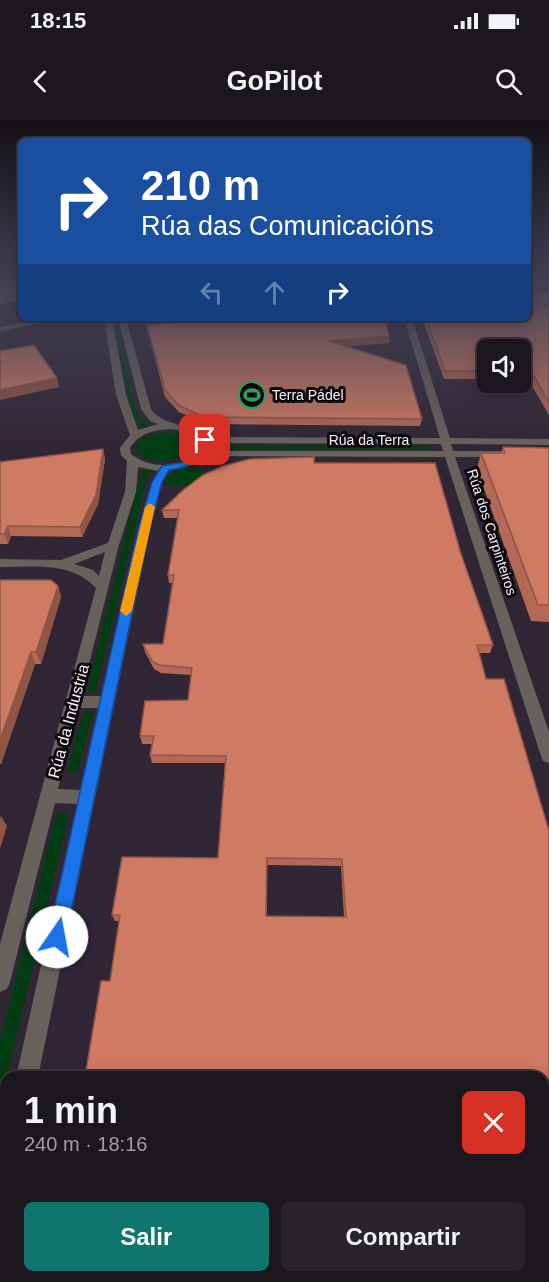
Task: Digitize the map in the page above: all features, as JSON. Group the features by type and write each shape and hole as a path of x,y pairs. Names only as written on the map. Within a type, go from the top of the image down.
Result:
{"street":[{"path":"112,339 121,395 135,435 158,427 171,426 186,428 198,433 205,440 204,452 191,462"},
{"path":"128,339 146,409 153,419 171,426"},
{"name":"Rúa dos Carpinteiros","path":"415,339 549,756"},
{"name":"Rúa da Industria","path":"0,982 113,545 130,490 134,467 125,448 135,435"},
{"name":"Rúa da Terra","path":"205,440 448,447 516,454"},
{"name":"Rúa da Terra","path":"165,468 191,462 211,454 225,453 549,442"},
{"path":"132,460 147,466 165,468"},
{"name":"Rúa da Industria","path":"28,1071 144,530 157,482 165,468"},
{"path":"62,564 113,545"},
{"path":"0,563 62,564 89,573 103,588"},
{"path":"73,702 107,702"},
{"path":"49,796 87,797"}],"shaded area":[{"path":"0,339 477,339 477,393 531,393 531,339 549,339 549,1071 0,1071"}],"green space":[{"path":"116,339 122,339 136,409 142,421 151,426 141,428 132,413"},
{"path":"167,432 183,436 190,442 189,449 172,460 159,461 147,459 136,451 142,438"},
{"path":"211,446 428,446 429,450 210,450"},
{"path":"193,465 210,475 189,486 164,485 171,474"},
{"path":"142,469 153,471 147,477 96,691 87,691"},
{"path":"83,711 93,712 77,773 67,772"},
{"path":"66,811 68,818 8,1071 0,1071 0,1041 54,822 58,814"}],"building":[{"path":"151,339 350,339 329,341 406,365 422,419 204,417 178,405 165,390"},
{"path":"434,339 477,339 477,371 445,371"},
{"path":"531,339 549,339 549,402 531,371"},
{"path":"34,345 57,378 0,390 0,351"},
{"path":"503,447 549,448 549,605 538,605 481,453 505,453"},
{"path":"103,449 96,495 80,527 8,526 4,534 0,534 0,462"},
{"path":"314,457 314,463 435,463 461,554 493,645 477,645 486,679 504,679 549,831 549,1071 86,1071 101,981 110,981 120,915 112,915 122,857 218,858 226,756 150,755 154,736 140,736 145,701 188,700 192,668 159,665 152,661 143,644 163,644 174,575 168,575 179,510 162,510 203,475 223,466 250,459","holes":["267,858 342,859 346,917 266,916"]},
{"path":"0,580 51,580 58,586 36,652 31,652 0,740"}],"slow traffic":[{"path":"126,611 150,507"}],"place":[{"name":"Terra Pádel","path":"252,395"}],"route":[{"path":"57,937 144,530 157,482 165,468 183,465 199,458 204,452 205,440"}]}
